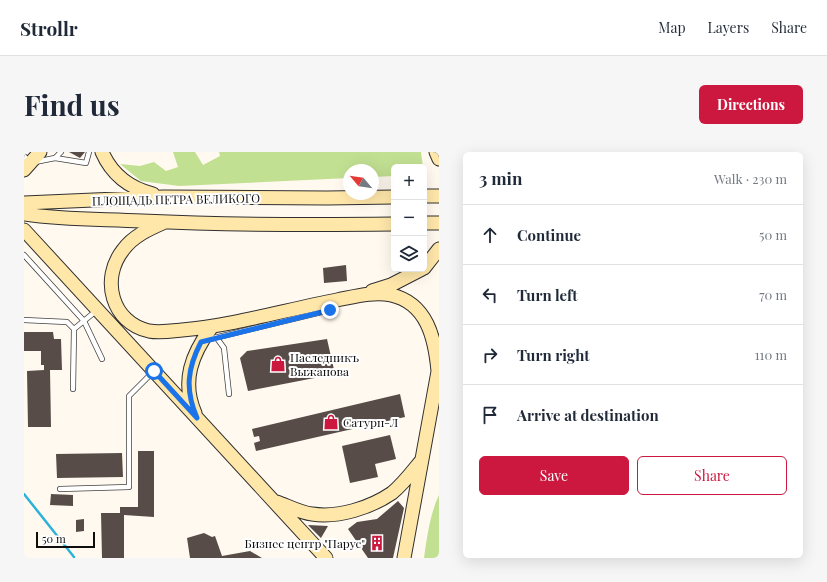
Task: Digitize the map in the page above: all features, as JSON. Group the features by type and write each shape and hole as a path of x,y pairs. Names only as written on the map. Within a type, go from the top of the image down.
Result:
{"main road":[{"path":"26,163 40,152"},
{"path":"102,152 115,174 128,184 143,192 163,197"},
{"path":"436,152 439,159"},
{"path":"427,196 439,196"},
{"name":"ПЛОЩАДЬ ПЕТРА ВЕЛИКОГО","path":"24,203 163,197 391,197"},
{"name":"ПЛОЩАДЬ ПЕТРА ВЕЛИКОГО","path":"24,214 51,218 165,222 326,225 391,224"},
{"path":"165,222 134,239 123,250 115,262 111,277 110,291 114,304 130,322 150,331 214,332 347,298 391,285 415,272"},
{"path":"427,223 439,223"},
{"path":"24,230 326,558"},
{"path":"427,263 439,249"},
{"path":"347,298 372,294 389,295 404,299 415,307 425,319 436,347 439,368 404,558"},
{"path":"197,418 191,403 188,376 191,362 201,342 214,332"},
{"path":"274,501 312,514 336,515 366,506 392,493 409,476 422,459"}],"lane":[{"path":"55,158 61,152"},
{"path":"26,163 55,158 86,163 89,152"},
{"path":"24,255 84,321 102,359"},
{"path":"74,329 98,310"},
{"path":"24,320 68,322 74,329 73,389"},
{"path":"214,332 224,348 229,394"},
{"path":"60,489 129,487 129,396 154,371"}],"green space":[{"path":"173,152 195,152 203,165 220,156 219,152 421,152 423,164 391,164 391,176 379,177 379,164 343,164 343,178 179,186 141,181 120,164 140,166 154,162 166,171 178,167"},
{"path":"439,495 439,558 424,558 431,518"}],"building":[{"path":"69,152 85,152 80,158"},
{"path":"346,265 347,281 324,283 323,268"},
{"path":"24,332 53,332 54,339 61,339 62,370 50,370 51,427 28,427 27,371 44,370 44,365 41,365 41,351 24,351"},
{"path":"327,339 335,374 248,391 240,358 247,351"},
{"name":"Сатурн-Л","path":"400,394 405,417 256,451 254,443 260,441 259,436 254,437 252,429"},
{"name":"Сатурн-Л","path":"390,435 396,459 375,464 378,477 350,483 342,446"},
{"path":"138,451 154,451 154,517 124,515 124,558 102,558 101,513 120,513 120,507 138,507"},
{"path":"122,453 123,477 57,478 56,454"},
{"path":"51,494 73,495 73,506 50,505"},
{"name":"Бизнес центр \"Парус\"","path":"398,501 404,508 393,558 368,558 348,529 357,522 377,519"},
{"path":"84,519 84,531 76,532 76,520"},
{"path":"308,525 328,526 321,538"},
{"path":"204,533 212,537 215,536 222,556 250,551 262,558 190,558 187,538"}],"waterway":[{"path":"24,494 74,557"}],"place":[{"name":"Наследникъ Выжанова","path":"278,364"},
{"name":"Сатурн-Л","path":"331,422"},
{"name":"Бизнес центр \"Парус\"","path":"377,543"}],"route":[{"path":"154,371 197,418 191,403 188,376 191,362 201,342 216,337 282,323 330,310"}]}
